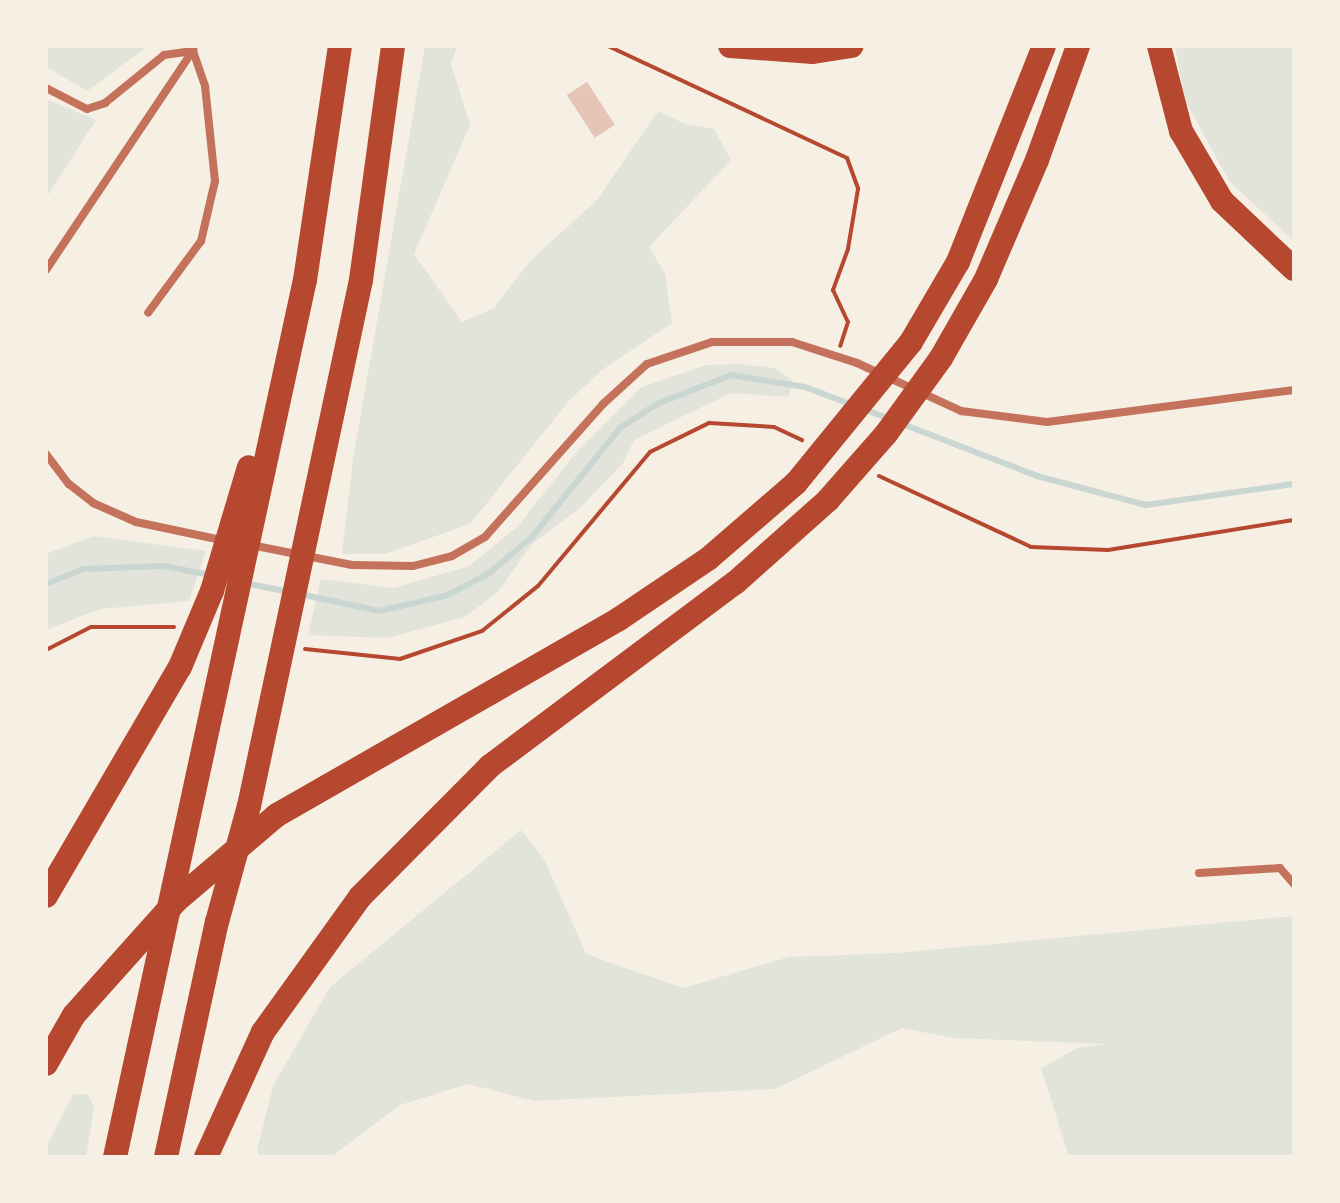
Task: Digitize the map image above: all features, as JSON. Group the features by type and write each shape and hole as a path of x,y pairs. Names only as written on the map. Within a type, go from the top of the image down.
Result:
{"highway":[{"path":"115,1157 220,677 251,500 305,280 340,46"},
{"path":"166,1157 217,922 249,806 308,514 361,280 393,46"},
{"path":"730,46 813,52 852,46"},
{"path":"46,1064 74,1015 177,900 277,815 619,619 708,559 796,483 911,342 958,262 1044,46"},
{"path":"206,1157 263,1032 360,897 490,766 735,583 828,500 886,434 941,358 997,252 1078,46"},
{"path":"1159,46 1181,131 1222,201 1294,269"},
{"path":"46,896 180,667 251,500"}],"street":[{"path":"46,88 87,109 105,103 164,55 194,48"},
{"path":"46,270 194,48"},
{"path":"148,313 201,241 215,181 205,86 194,48"},
{"path":"46,456 69,484 93,503 136,522 352,565 413,566 452,556 485,537 603,404 647,364 712,342 792,342 836,356 961,411 1047,422 1294,390"},
{"path":"1199,873 1280,868 1294,884"}],"path":[{"path":"608,46 847,158 858,189 848,249 833,290 848,322 836,356"},
{"path":"297,648 400,659 482,631 538,586 650,452 709,423 774,427 817,447"},
{"path":"874,474 1031,547 1108,550 1294,520"},
{"path":"46,650 91,627 158,625 189,630"}],"shaded area":[{"path":"46,46 148,46 87,91 46,67"},
{"path":"425,46 457,46 451,64 470,125 414,254 462,322 494,308 531,260 597,200 658,111 685,124 714,129 731,160 649,247 665,274 672,323 602,370 569,401 470,524 385,554 342,554 353,459"},
{"path":"1175,46 1294,46 1294,241 1229,181 1185,100"},
{"path":"46,99 96,120 46,198"},
{"path":"740,364 774,368 793,380 789,397 731,393 634,440 623,463 580,508 531,545 498,592 465,617 387,638 308,635 321,579 394,588 469,566 517,527 576,453 642,387 706,365"},
{"path":"93,536 206,551 189,601 100,609 46,630 46,554"},
{"path":"521,830 544,859 586,954 683,988 789,957 896,953 1294,916 1294,1157 1069,1157 1041,1068 1078,1048 1108,1044 953,1038 902,1028 775,1089 534,1101 468,1084 400,1105 331,1157 260,1157 257,1150 273,1086 330,987"},
{"path":"73,1094 88,1094 94,1108 86,1157 46,1157 46,1147"}],"building":[{"path":"587,82 615,125 595,138 567,95"}],"waterway":[{"path":"300,594 379,611 445,596 488,574 532,537 620,428 657,404 731,375 805,387 853,405"},
{"path":"863,409 890,419"},
{"path":"900,423 1037,476 1146,505 1294,484"},
{"path":"46,584 83,569 163,566 210,575"},
{"path":"245,583 289,592"}]}
